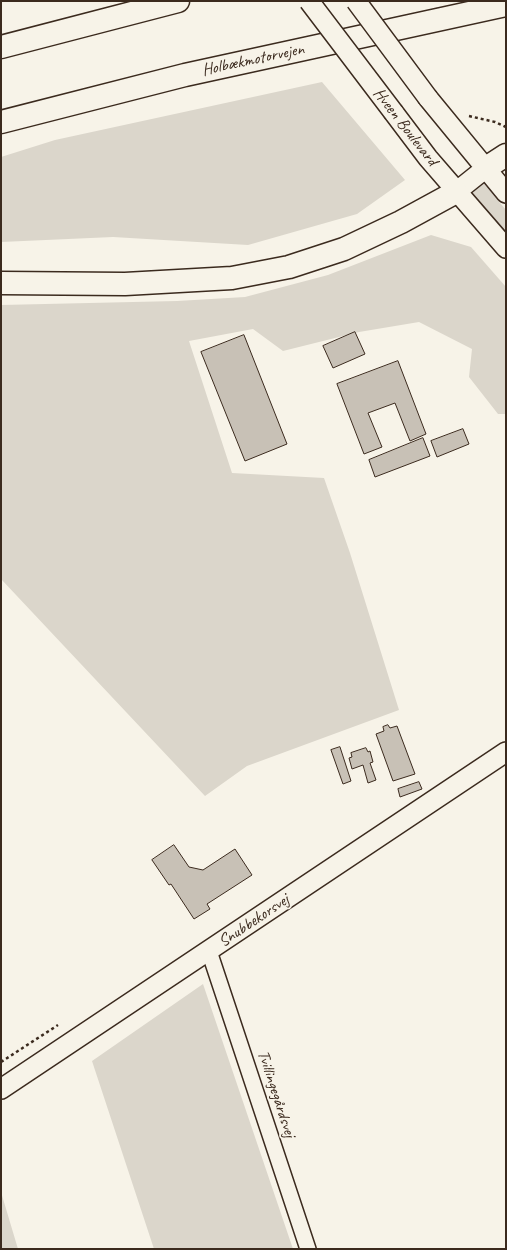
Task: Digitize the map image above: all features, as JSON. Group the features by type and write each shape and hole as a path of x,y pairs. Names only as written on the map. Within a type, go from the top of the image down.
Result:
{"highway":[{"path":"1,47 178,1"},
{"name":"Holbækmotorvejen","path":"1,122 185,75 506,5"},
{"path":"486,168 506,154"},
{"path":"1,283 125,284 232,278 275,270 289,267 344,249 401,222 456,192"}],"street":[{"name":"Hveen Boulevard","path":"309,1 428,158 506,248"},
{"path":"356,1 428,98 506,193"},
{"path":"456,192 486,168"},
{"name":"Snubbekorsvej","path":"1,1089 506,752"},
{"name":"Tvillingegårdsvej","path":"209,951 308,1249"}],"path":[{"path":"464,111 469,116 495,122 506,127"}],"shaded area":[{"path":"322,82 405,180 357,214 248,245 113,237 1,242 1,157 55,140"},
{"path":"481,180 506,210 506,233 472,194"},
{"path":"431,235 471,247 506,287 506,414 498,414 469,377 472,349 419,322 359,332 283,351 253,329 189,341 232,473 324,478 350,553 399,710 247,766 205,796 1,579 1,305 177,301 245,297 328,275"},
{"path":"203,984 293,1249 154,1249 92,1061"},
{"path":"1,1192 18,1249 1,1249"}],"building":[{"path":"355,332 365,354 333,368 323,346"},
{"path":"244,335 287,444 245,461 201,352"},
{"path":"398,361 426,434 410,441 395,403 368,413 382,447 364,454 337,384"},
{"path":"463,429 469,444 437,457 431,441"},
{"path":"423,438 430,456 375,477 369,460"},
{"path":"388,725 390,728 397,726 415,774 393,781 376,734 384,731 383,727"},
{"path":"340,747 351,781 343,784 331,750"},
{"path":"366,748 368,752 370,751 373,762 370,763 376,780 368,783 363,765 352,769 349,758 352,757 351,753"},
{"path":"419,782 422,789 400,797 398,789"},
{"path":"174,845 189,867 203,870 235,849 252,875 207,904 210,909 194,919 171,884 169,885 152,860"}]}
